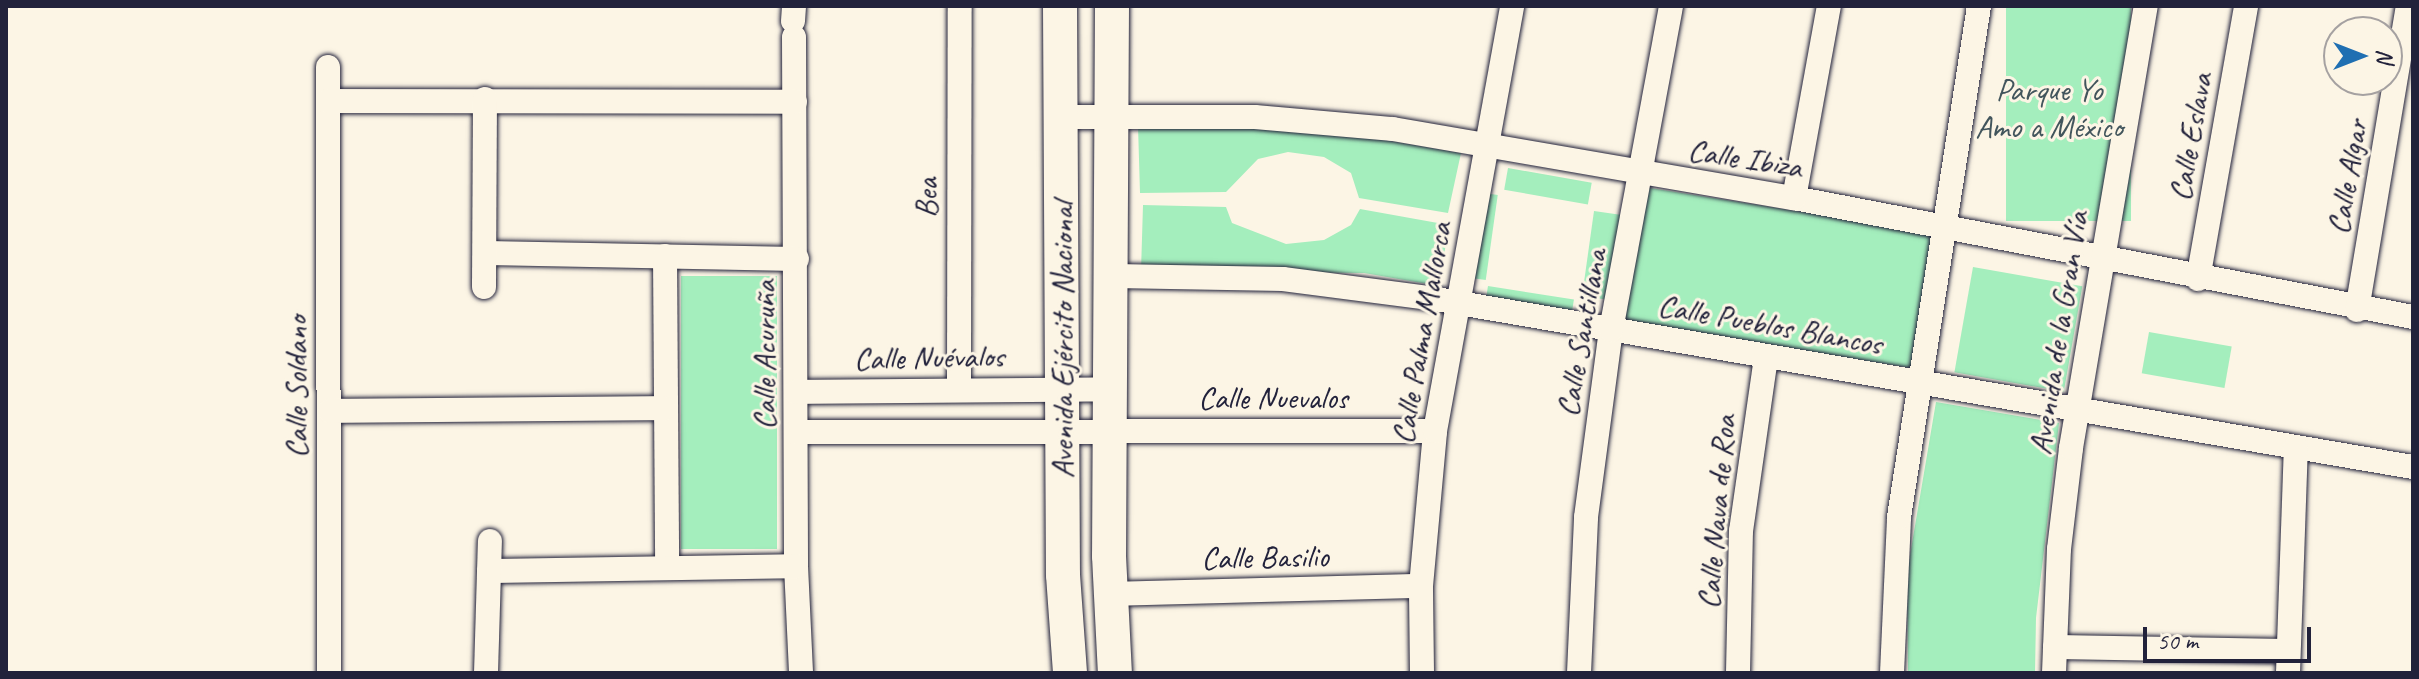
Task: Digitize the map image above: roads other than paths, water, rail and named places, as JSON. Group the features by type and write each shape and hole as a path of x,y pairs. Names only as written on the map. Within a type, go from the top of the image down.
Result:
{"street":[{"name":"Bea","path":"959,390 960,6"},
{"name":"Avenida Ejército Nacional","path":"1060,6 1062,388 1070,673"},
{"name":"Avenida Ejército Nacional","path":"1112,6 1114,276 1110,429 1115,673"},
{"name":"Calle Palma Mallorca","path":"1422,673 1421,586 1435,431 1512,6"},
{"name":"Calle Santillana","path":"1579,673 1586,517 1611,330 1671,6"},
{"path":"1794,198 1829,6"},
{"path":"1892,673 1899,517 1979,6"},
{"name":"Avenida de la Gran Vía","path":"2054,673 2059,549 2078,408 2146,6"},
{"name":"Calle Eslava","path":"2198,279 2246,6"},
{"name":"Calle Algar","path":"2357,310 2408,6"},
{"name":"Calle Acuruña","path":"794,21 796,566 801,673"},
{"name":"Calle Soldano","path":"328,67 329,673"},
{"path":"484,287 485,99"},
{"path":"328,101 795,102"},
{"name":"Calle Ibiza","path":"1062,117 1331,121 1640,175 1794,198 2357,310 2413,317"},
{"path":"486,253 797,259"},
{"path":"665,256 667,567"},
{"name":"Calle Pueblos Blancos","path":"1114,276 1297,280 1460,304 2413,467"},
{"name":"Calle Nava de Roa","path":"1738,673 1741,531 1766,358"},
{"name":"Calle Nuévalos","path":"796,392 1111,389"},
{"path":"330,411 664,408"},
{"path":"796,432 1110,429"},
{"name":"Calle Nuevalos","path":"1110,429 1435,431"},
{"path":"2055,647 2288,662 2296,447"},
{"path":"486,673 490,541"},
{"path":"489,571 796,566"},
{"name":"Calle Basilio","path":"1111,594 1421,586"}],"park label":[{"name":"Parque Yo Amo a México","path":"2049,110"}]}
